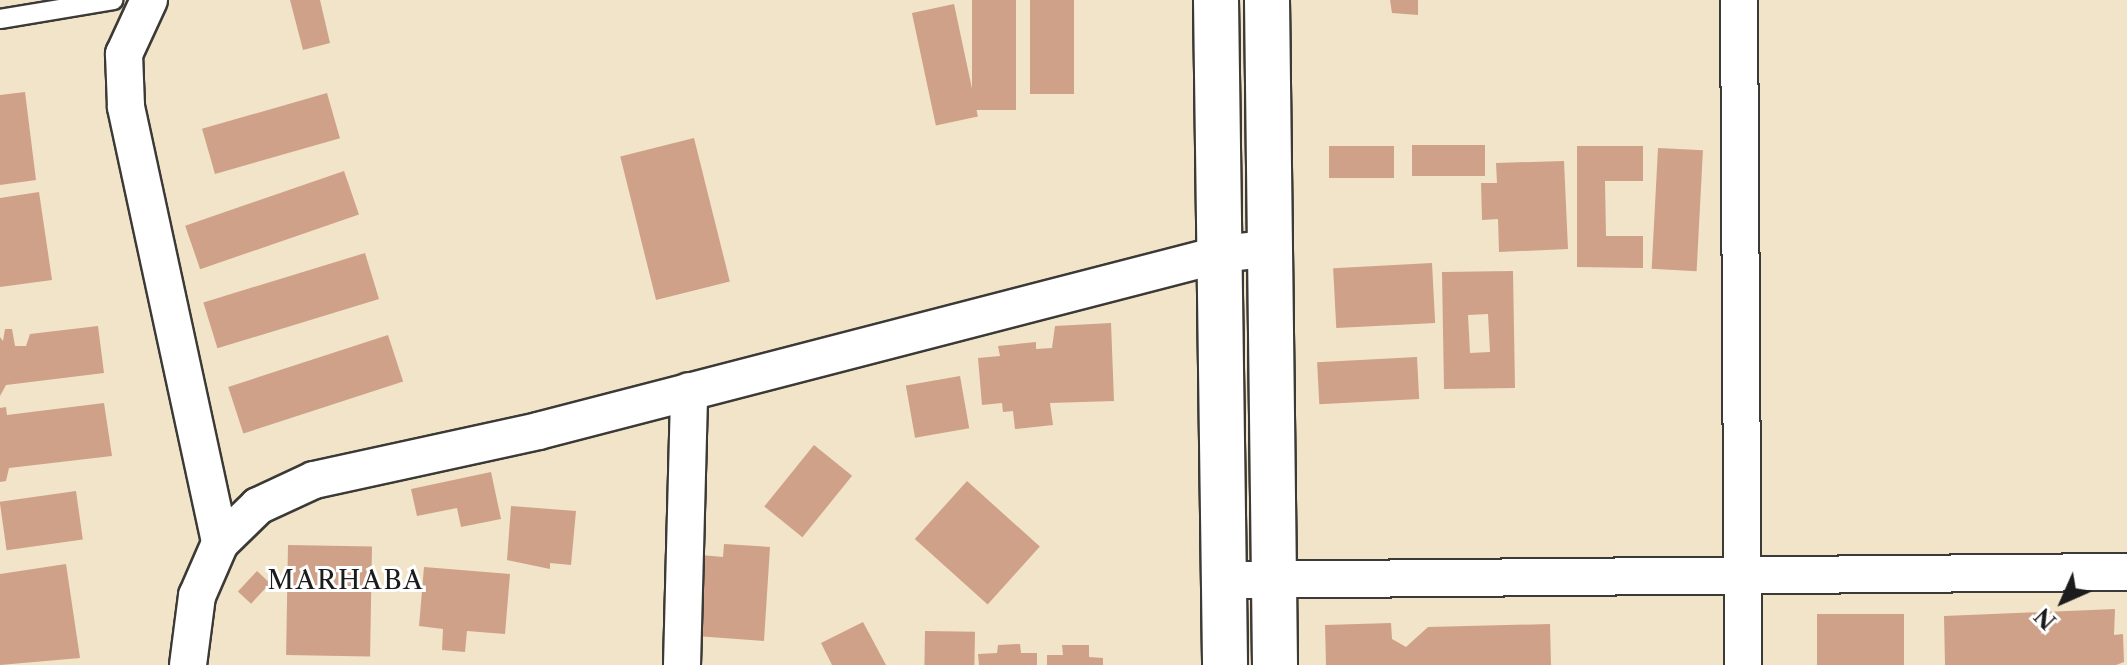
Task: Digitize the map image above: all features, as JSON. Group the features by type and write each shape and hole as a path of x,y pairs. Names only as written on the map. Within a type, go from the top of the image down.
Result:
{"street":[{"path":"149,0 124,54 126,107 220,543"},
{"path":"1216,0 1222,254 1225,665"},
{"path":"1267,0 1275,665"},
{"path":"1739,0 1745,575 1743,665"},
{"path":"188,665 197,596 220,543 258,506 314,480 689,391 1222,254 1272,248"},
{"path":"682,665 689,391"},
{"path":"1222,580 2127,572"}],"lane":[{"path":"0,19 113,0"}],"building":[{"path":"290,0 320,0 330,43 303,50"},
{"path":"972,0 1016,0 1016,110 972,110"},
{"path":"1030,0 1074,0 1074,94 1030,94"},
{"path":"1390,0 1418,0 1418,15 1392,13"},
{"path":"954,4 978,116 936,125 912,13"},
{"path":"25,92 36,180 0,185 0,95"},
{"path":"327,93 340,138 215,174 202,129"},
{"path":"694,138 730,282 656,300 620,156"},
{"path":"1412,145 1485,145 1485,176 1412,176"},
{"path":"1329,146 1394,146 1394,178 1329,178"},
{"path":"1577,146 1643,146 1643,181 1605,181 1606,236 1643,236 1643,268 1577,267"},
{"path":"1658,148 1703,150 1697,271 1652,269"},
{"path":"1564,161 1568,249 1499,252 1498,219 1482,220 1481,183 1497,183 1496,163"},
{"path":"344,171 359,214 200,269 185,226"},
{"path":"39,192 52,280 0,287 0,198"},
{"path":"365,253 379,299 217,348 203,302"},
{"path":"1432,263 1435,323 1336,328 1333,268"},
{"path":"1513,271 1515,388 1444,389 1442,272","holes":["1488,314 1490,352 1470,353 1468,315"]},
{"path":"1111,323 1114,401 1050,403 1053,425 1015,429 1013,411 1003,412 1002,403 982,405 978,358 1000,356 998,346 1036,342 1036,349 1052,348 1055,326"},
{"path":"98,326 104,373 6,385 0,396 0,337 3,341 5,329 12,329 15,346 26,346 30,334"},
{"path":"388,335 403,382 243,434 228,387"},
{"path":"1417,357 1419,399 1319,404 1317,362"},
{"path":"960,376 969,428 915,438 906,386"},
{"path":"104,403 112,456 9,468 6,481 0,482 0,408 6,407 7,415"},
{"path":"814,445 852,476 802,537 764,506"},
{"path":"491,472 501,519 461,527 457,508 417,516 411,489"},
{"path":"967,481 1040,547 988,605 915,539"},
{"path":"76,491 83,540 7,550 0,502"},
{"path":"511,506 576,511 571,565 550,563 550,569 507,560"},
{"path":"724,544 770,547 764,641 696,636 701,555 723,557"},
{"path":"288,545 372,546 370,656 286,655"},
{"path":"66,564 80,658 0,665 0,574"},
{"path":"424,567 510,574 505,634 467,631 465,652 442,650 443,629 419,626"},
{"path":"257,571 270,583 251,604 238,591"},
{"path":"2115,609 2114,635 2123,634 2124,662 2116,665 1945,665 1944,616"},
{"path":"1817,614 1904,614 1904,665 1817,665"},
{"path":"863,622 886,665 832,665 821,643"},
{"path":"1391,623 1392,639 1406,647 1428,627 1550,624 1551,665 1326,665 1325,625"},
{"path":"925,631 975,632 974,665 924,665"},
{"path":"1020,644 1021,653 1037,653 1037,665 979,665 978,654 997,653 998,645"},
{"path":"1062,645 1089,645 1089,657 1103,658 1103,665 1047,665 1047,655 1063,655"}],"district":[{"name":"MARHABA","path":"346,581"}]}
